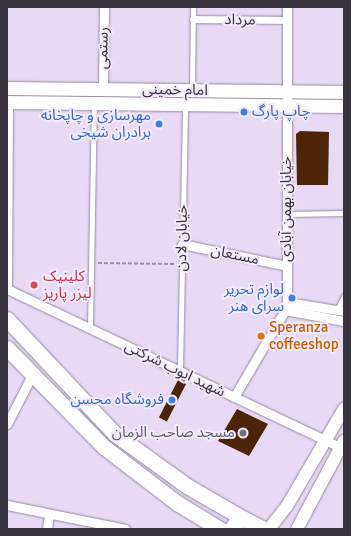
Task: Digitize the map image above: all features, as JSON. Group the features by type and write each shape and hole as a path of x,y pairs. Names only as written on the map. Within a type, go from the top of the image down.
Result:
{"main road":[{"name":"امام خمینی","path":"7,88 344,92"},
{"name":"امام خمینی","path":"8,102 344,106"},
{"path":"7,319 116,434 187,486 264,529"},
{"path":"7,348 104,447 177,503 220,529"},
{"path":"230,529 236,521 244,519"}],"street":[{"name":"رستمی","path":"103,89 104,7"},
{"name":"خیابان بهمن آبادی","path":"286,306 287,7"},
{"name":"مرداد","path":"193,19 287,20"},
{"path":"7,289 8,102"},
{"name":"مستعان","path":"182,244 287,266"},
{"name":"شهید ایوب شرکتی","path":"7,289 326,440 343,446"},
{"path":"286,306 340,310"},
{"path":"286,306 344,320"},
{"path":"234,397 286,306"},
{"path":"7,424 32,375"},
{"path":"270,529 287,506 344,409"},
{"path":"297,529 343,446"},
{"path":"7,505 126,529"},
{"path":"47,529 49,514"}],"lane":[{"path":"192,90 193,7"},
{"path":"90,328 94,103"},
{"name":"خیابان لادن","path":"180,371 185,104"},
{"path":"287,214 344,213"},
{"path":"340,310 344,296"}],"path":[{"path":"91,263 182,264"}],"building":[{"path":"300,131 329,132 328,185 297,185 296,134"},
{"name":"فروشگاه محسن","path":"178,380 186,384 167,422 159,417"},
{"name":"مسجد صاحب الزمان","path":"237,409 268,424 249,456 218,441"}],"place":[{"name":"چاپ پارگ","path":"244,112"},
{"name":"مهرسازی و چاپخانه برادران شیخی","path":"159,124"},
{"name":"کلینیک لیزر پاریز","path":"34,285"},
{"name":"لوازم تحریر سرای هنر","path":"292,298"},
{"name":"Speranza coffeeshop","path":"261,336"},
{"name":"فروشگاه محسن","path":"172,400"},
{"name":"مسجد صاحب الزمان","path":"243,433"}]}
